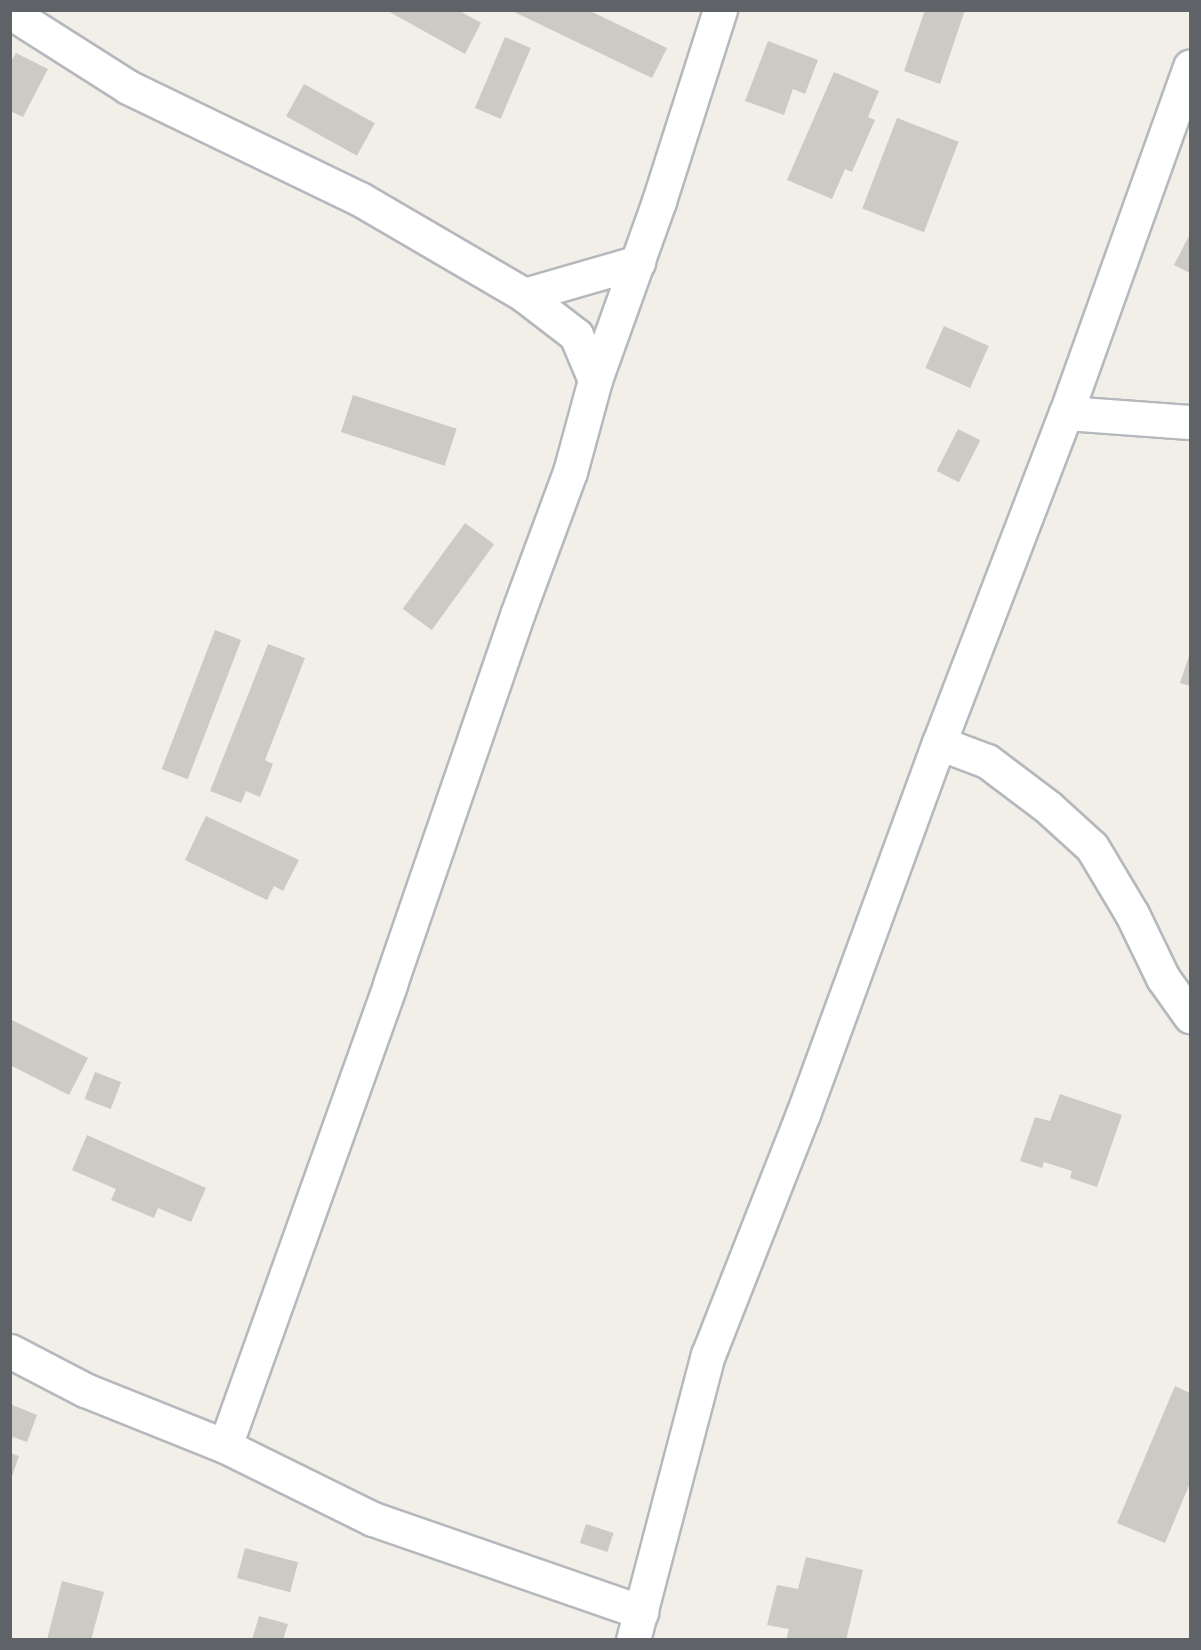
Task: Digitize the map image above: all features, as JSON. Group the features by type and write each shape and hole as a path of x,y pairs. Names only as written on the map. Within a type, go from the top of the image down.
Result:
{"street":[{"path":"225,1446 390,984 517,615 570,472 596,380 638,262 720,10"},
{"path":"10,12 128,87 360,199 524,295 576,335 596,380"},
{"path":"10,1351 85,1389 225,1446 373,1519 637,1626 708,1355 803,1114 939,743 1066,413 1191,68"},
{"path":"524,295 638,262"},
{"path":"1066,413 1191,422"},
{"path":"939,743 987,761 1048,807 1092,847 1132,914 1163,978 1191,1016"}],"building":[{"path":"386,10 458,10 481,23 465,54"},
{"path":"510,10 588,10 667,48 652,78"},
{"path":"925,10 965,10 940,84 904,71"},
{"path":"505,37 531,48 501,119 475,108"},
{"path":"768,41 818,60 805,94 793,89 784,115 745,101"},
{"path":"16,53 48,69 23,117 10,111 10,63"},
{"path":"834,72 879,91 868,117 875,120 852,172 845,169 832,199 787,180"},
{"path":"304,84 375,123 357,156 286,116"},
{"path":"897,118 959,142 924,232 862,209"},
{"path":"1190,234 1190,273 1174,265"},
{"path":"944,326 989,346 970,388 925,368"},
{"path":"353,395 457,429 445,466 341,432"},
{"path":"958,429 980,440 959,482 937,471"},
{"path":"465,523 494,544 432,630 403,609"},
{"path":"215,630 241,640 188,779 162,769"},
{"path":"268,644 305,658 265,760 273,764 260,797 246,791 241,803 210,791"},
{"path":"1190,653 1190,686 1180,683"},
{"path":"206,816 299,860 283,891 274,886 267,900 185,860"},
{"path":"10,1019 88,1058 69,1095 10,1065"},
{"path":"95,1072 121,1082 111,1109 85,1099"},
{"path":"1060,1094 1122,1115 1097,1187 1070,1178 1072,1171 1044,1162 1042,1168 1020,1161 1035,1117 1050,1121"},
{"path":"87,1135 206,1188 191,1222 158,1208 154,1218 111,1200 116,1189 72,1170"},
{"path":"1175,1386 1190,1393 1190,1483 1165,1543 1117,1523"},
{"path":"10,1404 37,1415 27,1442 13,1437 10,1442"},
{"path":"10,1453 19,1456 11,1479 10,1479"},
{"path":"586,1524 614,1533 607,1552 580,1543"},
{"path":"245,1548 298,1562 290,1592 237,1578"},
{"path":"806,1557 863,1570 846,1640 786,1640 789,1629 767,1625 777,1585 798,1589"},
{"path":"62,1581 104,1592 91,1640 47,1640"},
{"path":"259,1616 288,1624 283,1640 252,1640"}]}
